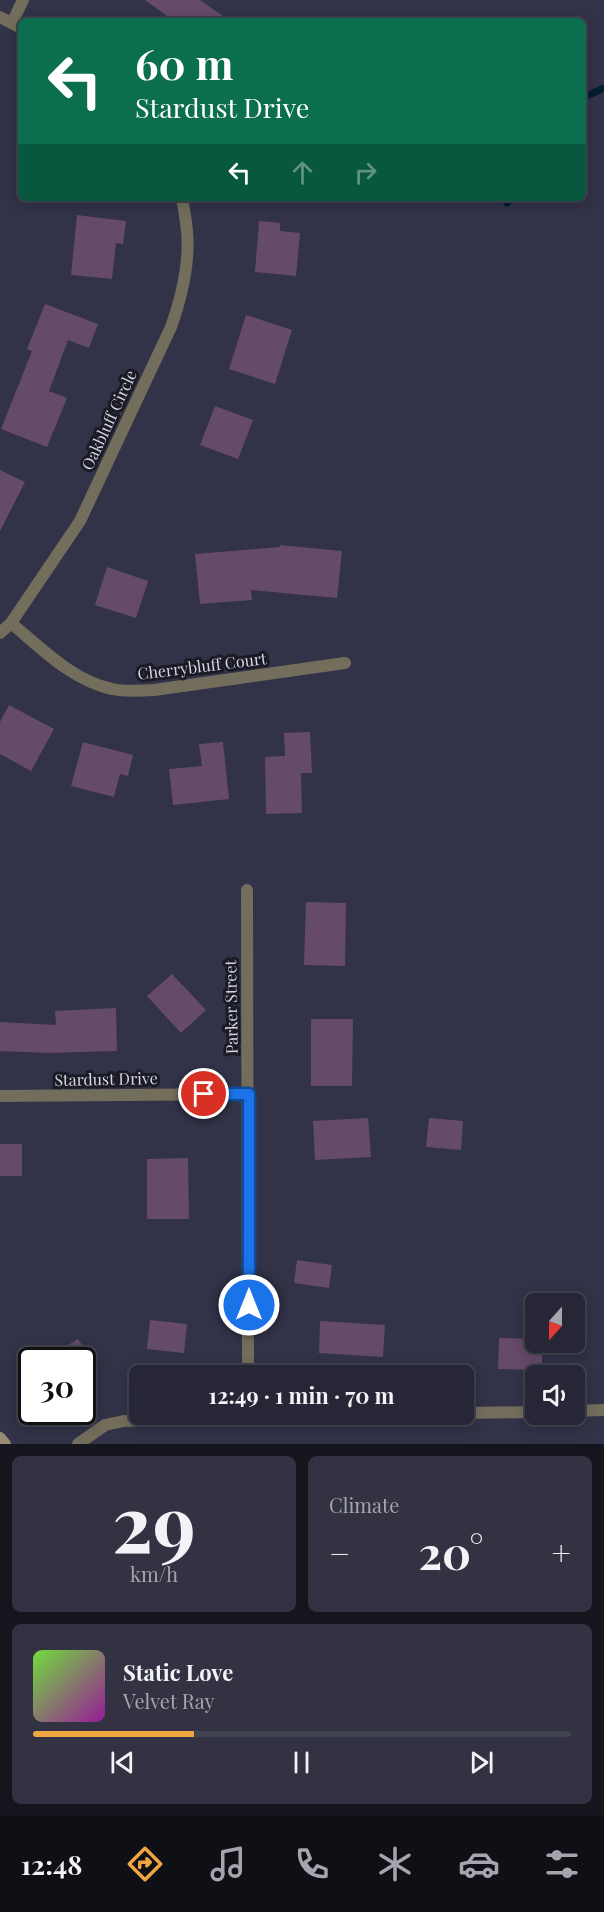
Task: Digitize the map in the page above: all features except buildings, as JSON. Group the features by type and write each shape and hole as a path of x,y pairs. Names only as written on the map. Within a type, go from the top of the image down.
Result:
{"street":[{"path":"0,16 16,25 23,0"},
{"name":"Oakbluff Circle","path":"0,633 11,623 80,521 171,327 182,296 187,267 187,231 182,201"},
{"name":"Cherrybluff Court","path":"11,623 72,672 94,684 112,690 136,692 154,690 345,663"},
{"name":"Parker Street","path":"247,890 248,1365"},
{"name":"Stardust Drive","path":"0,1096 249,1094"},
{"path":"585,1411 604,1410"},
{"path":"474,1413 525,1412"},
{"path":"78,1444 105,1425 129,1420"},
{"path":"0,1438 5,1444"}],"waterway":[{"path":"586,96 604,88"}],"route":[{"path":"204,1094 249,1094 249,1305"}]}
